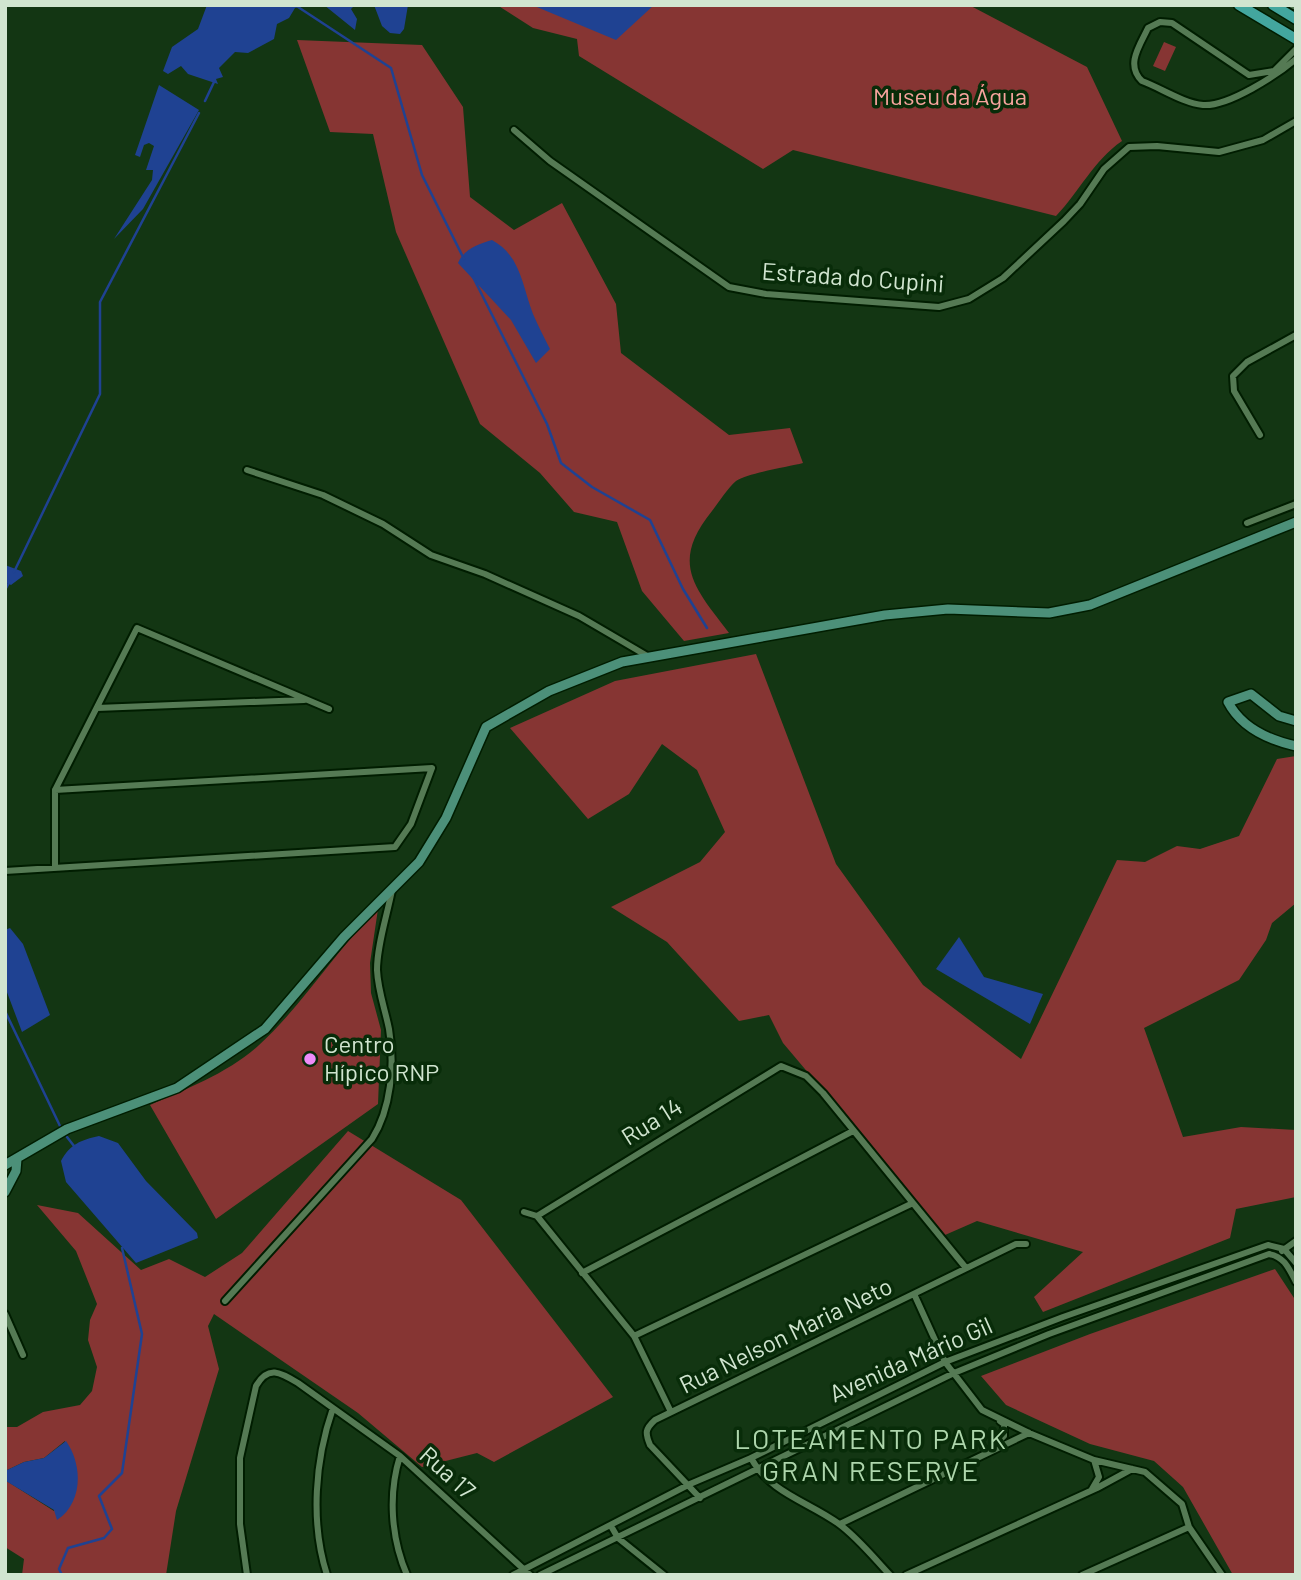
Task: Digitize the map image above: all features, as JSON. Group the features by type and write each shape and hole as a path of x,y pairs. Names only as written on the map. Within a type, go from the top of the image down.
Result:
{"main road":[{"path":"1273,5 1296,19"},
{"path":"1243,7 1296,39"}],"street":[{"path":"1296,49 1274,71 1250,75 1166,22 1148,28 1135,55 1136,75 1142,81 1194,102 1214,104 1250,89 1296,59"},
{"path":"1250,75 1247,82 1250,89"},
{"name":"Estrada do Cupini","path":"514,130 551,161 729,287 766,294 939,307 969,299 1003,278 1064,221 1080,204 1104,169 1129,147 1230,150 1263,140 1296,121"},
{"path":"1260,435 1234,391 1233,376 1236,369 1296,335"},
{"path":"247,470 335,501 383,524 432,555 485,573 579,616 649,657"},
{"path":"1247,523 1296,505"},
{"path":"5,1165 67,1129 177,1088 265,1030 344,937 419,862 446,817 486,727 519,706 588,673 649,657 679,654 885,615 948,609 989,613 1049,613 1090,605 1296,522"},
{"path":"55,868 55,790 137,628 329,709"},
{"path":"1296,721 1279,716 1251,694 1228,702 1239,717 1254,729 1296,746"},
{"path":"97,708 307,699"},
{"path":"5,871 395,847 411,824 432,768 55,790"},
{"path":"225,1301 372,1139 383,1122 388,1096 390,1034 378,986 377,966 392,890"},
{"name":"Rua 14","path":"537,1216 781,1066 806,1076 853,1131"},
{"path":"582,1273 853,1131 966,1268"},
{"path":"5,1192 16,1171 17,1159"},
{"path":"634,1336 913,1203"},
{"path":"524,1212 537,1216 634,1336 671,1412"},
{"path":"1296,1241 1279,1256 1296,1282"},
{"name":"Rua Nelson Maria Neto","path":"700,1497 650,1445 645,1435 647,1427 655,1420 915,1296 1016,1244 1026,1244"},
{"name":"Avenida Mário Gil","path":"513,1575 690,1484 751,1458 851,1406 945,1362 1045,1323 1268,1245 1284,1249"},
{"path":"1284,1249 1296,1263"},
{"name":"Avenida Mário Gil","path":"540,1575 954,1373 1049,1334 1216,1273 1269,1254 1279,1256"},
{"path":"1213,1264 1216,1273"},
{"path":"1143,1289 1147,1298"},
{"path":"915,1296 945,1362 982,1410 1028,1433 1094,1460 1145,1472 1182,1504 1189,1527 1222,1575"},
{"path":"5,1314 23,1355"},
{"path":"1045,1323 1049,1334"},
{"name":"Rua 17","path":"247,1575 240,1524 240,1458 256,1386 262,1376 271,1371 280,1372 400,1457 530,1575"},
{"path":"851,1406 858,1421"},
{"path":"327,1575 317,1518 318,1477 333,1408"},
{"path":"985,1455 1004,1436 1004,1424 1000,1420"},
{"path":"840,1524 1028,1433"},
{"path":"400,1457 391,1500 399,1557 407,1575"},
{"path":"751,1458 758,1470 773,1485 840,1524 890,1575"},
{"path":"1091,1491 1099,1476 1094,1460"},
{"path":"906,1575 1091,1491 1133,1469"},
{"path":"611,1526 618,1538 664,1575"},
{"path":"1082,1575 1189,1527"}],"green space":[{"name":"Museu da Água","path":"497,5 969,5 1087,67 1122,141 1095,167 1056,216 793,150 763,169 579,56 577,39 533,28"},
{"path":"297,40 422,45 463,107 470,197 514,230 562,203 616,304 621,353 729,435 790,428 803,463 736,481 699,529 692,546 690,560 697,588 729,633 684,641 642,591 617,522 574,512 540,473 480,424 396,232 373,134 330,132"},
{"path":"1164,42 1176,47 1165,71 1153,66"},
{"path":"756,654 836,864 923,985 1021,1059 1117,860 1145,862 1177,846 1200,849 1239,836 1277,759 1296,756 1296,903 1272,923 1266,940 1239,980 1144,1028 1183,1137 1241,1127 1296,1130 1296,1197 1236,1209 1230,1238 1043,1312 1034,1297 1083,1252 977,1221 945,1235 783,1043 769,1015 739,1021 667,942 611,907 700,862 725,832 697,770 662,744 629,794 588,819 510,728 615,681"},
{"name":"Centro Hípico RNP","path":"378,909 370,963 371,993 381,1030 378,1104 216,1219 150,1105 220,1072 258,1046 290,1013 347,942"},
{"path":"348,1131 461,1200 613,1397 494,1462 477,1453 422,1467 358,1413 214,1314 208,1326 219,1369 176,1511 166,1575 22,1575 24,1559 5,1547 5,1480 54,1511 65,1441 44,1458 24,1462 5,1471 5,1427 17,1427 43,1412 80,1405 92,1391 97,1367 88,1340 90,1320 97,1304 76,1251 37,1205 78,1213 141,1270 169,1259 205,1277 242,1253"},
{"path":"1275,1269 1296,1301 1296,1575 1233,1575 1183,1487 1154,1461 1090,1444 1006,1405 981,1376 1090,1334"}],"water":[{"path":"207,5 308,5 295,8 289,18 277,24 274,39 248,53 235,52 219,68 223,77 216,79 218,84 188,74 181,66 168,74 163,71 172,47 198,29"},
{"path":"324,5 355,5 351,9 357,19 355,30"},
{"path":"374,5 408,5 404,29 400,34 390,33 382,26"},
{"path":"532,5 654,5 616,40"},
{"path":"159,85 199,110 143,209 114,239 152,180 153,170 146,170 154,146 149,143 144,145 140,157 135,155"},
{"path":"492,240 509,254 515,263 533,314 550,349 536,363 511,320 458,263 468,251"},
{"path":"5,565 21,571 23,576 11,585 5,582"},
{"path":"10,928 23,944 50,1015 22,1032 5,987 5,930"},
{"path":"959,937 984,977 1043,994 1030,1024 936,969"},
{"path":"99,1136 118,1143 146,1181 197,1233 198,1238 136,1263 66,1182 61,1161 64,1155 77,1144"},
{"path":"66,1441 75,1461 78,1483 72,1504 57,1520 54,1510 6,1481 5,1471 24,1462 44,1458"}],"waterway":[{"path":"295,5 391,68 422,175 464,259"},
{"path":"205,101 214,82"},
{"path":"14,572 100,394 100,302 199,113"},
{"path":"473,277 547,424 561,463 592,487 650,520 683,589 707,628"},
{"path":"5,590 10,581"},
{"path":"5,1011 60,1126"},
{"path":"67,1137 74,1146"},
{"path":"62,1575 59,1569 68,1548 104,1538 112,1529 99,1496 122,1473 142,1334 122,1248"}],"place":[{"name":"Centro Hípico RNP","path":"310,1059"}],"district":[{"name":"LOTEAMENTO PARK GRAN RESERVE","path":"871,1455"}]}
